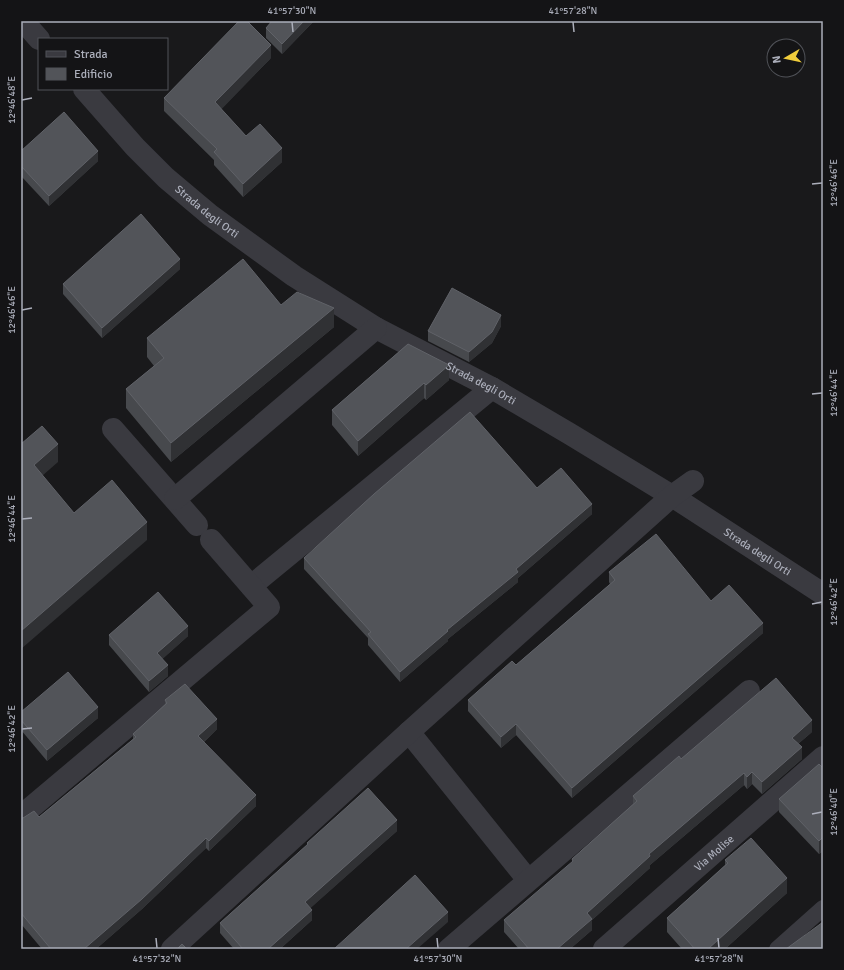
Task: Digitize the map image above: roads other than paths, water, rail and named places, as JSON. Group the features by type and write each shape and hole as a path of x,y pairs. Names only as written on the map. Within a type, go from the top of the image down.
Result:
{"street":[{"path":"24,21 38,38"},
{"name":"Strada degli Orti","path":"85,90 140,152 166,178 210,215 294,276 376,328 492,388 570,434 672,496 823,594"},
{"path":"175,499 376,328"},
{"path":"251,586 492,388"},
{"path":"113,429 196,524"},
{"path":"172,949 409,732 672,496 693,481"},
{"path":"21,816 269,607 211,540"},
{"path":"449,949 749,691"},
{"path":"409,732 528,880"},
{"name":"Via Molise","path":"604,949 823,757"}],"lane":[{"path":"777,949 823,908"}]}
